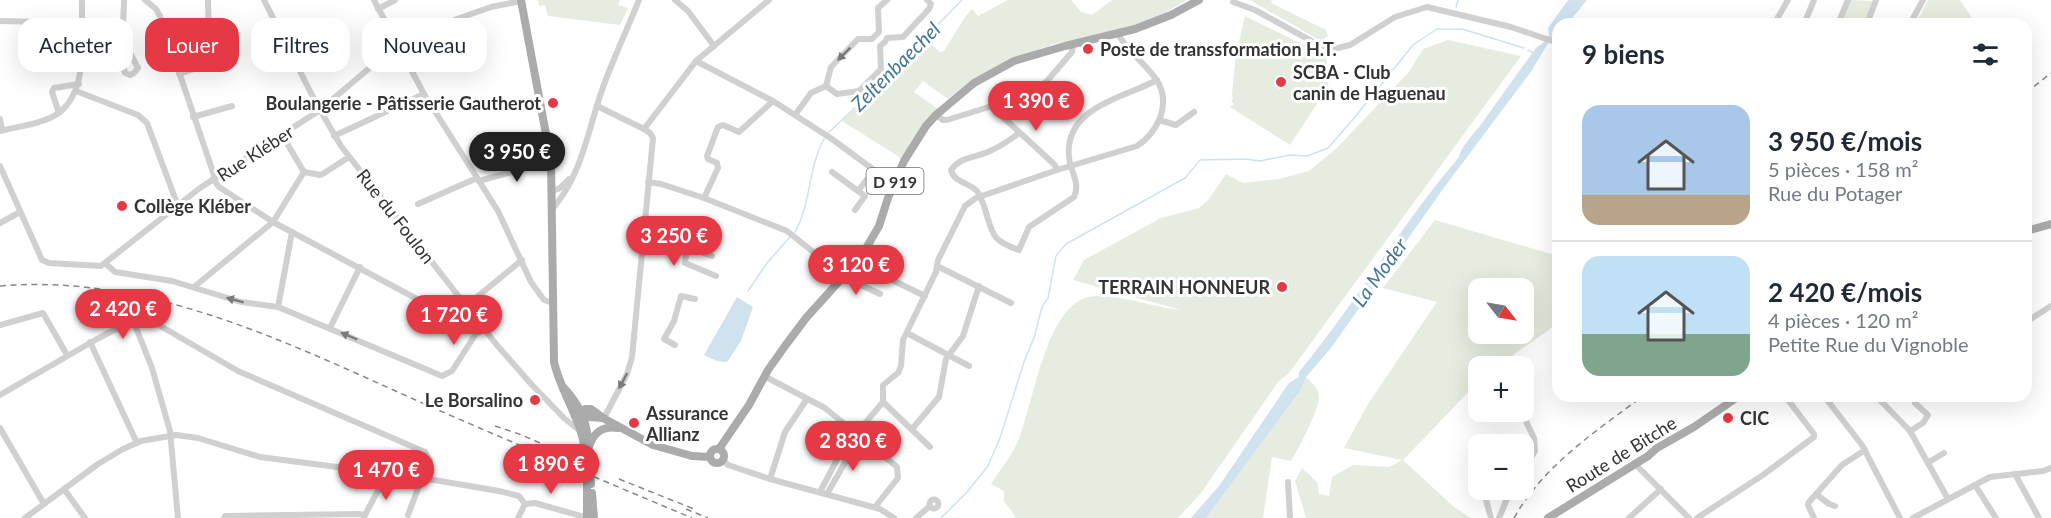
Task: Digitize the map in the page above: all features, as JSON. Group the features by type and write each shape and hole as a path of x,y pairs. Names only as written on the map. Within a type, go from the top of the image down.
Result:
{"main road":[{"path":"521,0 551,161 554,208 553,358 561,384 580,414 588,438 589,482 594,518"},
{"name":"D 919","path":"1159,20 1191,0"},
{"name":"D 919","path":"719,449 749,405 764,376 805,319 857,263 879,226 893,184 904,162 926,126 936,115 974,82 996,69 1028,56 1118,34 1159,20 1198,0"},
{"path":"2032,231 2051,226"},
{"name":"Route de Bitche","path":"1548,518 1730,402"},
{"path":"580,414 604,418 627,432"},
{"path":"580,414 579,430 587,453"},
{"path":"587,453 593,438 602,429 615,427 657,447 692,456 710,457"},
{"path":"719,449 724,454 723,460 716,464 710,457 712,451 719,449"},
{"path":"588,518 589,482"}],"street":[{"path":"81,18 82,0"},
{"path":"124,0 124,18"},
{"path":"145,0 156,9 160,16 214,179 219,187 273,222 477,332"},
{"path":"179,74 212,62 215,56 209,40 208,0"},
{"name":"Rue du Foulon","path":"264,0 334,136 349,157 532,386 579,430"},
{"path":"374,0 383,18"},
{"path":"378,9 395,0"},
{"name":"Rue Kléber","path":"461,18 521,0"},
{"path":"554,208 564,196 575,172 597,106 639,0"},
{"path":"675,0 688,11 714,46"},
{"path":"644,129 696,61 769,0"},
{"path":"872,39 879,32 878,8 887,0"},
{"path":"887,38 903,37 930,9 931,4 927,0"},
{"path":"1778,18 1788,0"},
{"path":"1806,18 1814,0"},
{"path":"1841,18 1848,0"},
{"path":"1869,18 1876,0"},
{"path":"1913,18 1923,0"},
{"path":"1231,1 1255,10 1317,44 1334,49 1350,45 1395,17 1426,7 1511,27 1552,41"},
{"path":"0,21 18,21"},
{"path":"879,32 884,33 887,38"},
{"path":"823,493 837,459 883,402 883,386 898,373 901,366 903,340 938,266 938,260 965,206 980,196 1137,146 1152,134 1159,120 1162,94 1157,80 1118,34"},
{"path":"880,46 887,38"},
{"path":"858,39 872,39 880,46 881,69 859,91 837,93 826,86 831,67 858,39"},
{"path":"936,115 947,120 1026,95 1042,85 1072,52 1073,44"},
{"path":"696,61 773,101 832,139 893,184"},
{"path":"0,119 1,131 48,119 59,113 76,92 80,72"},
{"name":"Rue Kléber","path":"105,263 214,179 320,110 364,72"},
{"path":"412,72 498,211 531,282 544,300 553,303"},
{"path":"1019,133 988,153 963,159 951,170 954,177 976,190 980,196 994,236 1003,245 1019,250 1029,227 1074,197 1078,184 1070,167 1068,143 1084,117 1104,102 1157,80"},
{"path":"59,113 52,92 54,88 79,84"},
{"path":"795,115 811,93 826,86"},
{"path":"76,92 138,115 143,119 178,206"},
{"path":"334,136 424,94"},
{"path":"704,198 718,168 717,163 708,159 707,156 718,127 723,126 739,132 773,101"},
{"path":"193,117 232,106"},
{"path":"597,106 644,129 650,133 652,138 634,342 629,370 604,418"},
{"path":"991,106 1055,165 1057,170"},
{"path":"1159,120 1176,125 1194,112"},
{"path":"282,135 304,172 321,175 349,157"},
{"path":"418,204 478,179 551,161"},
{"path":"0,166 43,261 99,266 105,263 115,272 172,281 241,302 278,308 442,376 452,371 477,332 485,329"},
{"path":"858,191 874,170"},
{"path":"194,286 273,222 304,172"},
{"path":"553,191 560,188 575,172"},
{"path":"832,172 865,196 855,210"},
{"path":"648,182 704,198 788,231 845,277 880,294"},
{"path":"0,223 20,212"},
{"path":"278,308 292,232"},
{"path":"643,236 684,245 712,256"},
{"path":"643,236 684,249 685,263 717,276"},
{"path":"466,306 522,260"},
{"path":"857,263 924,296"},
{"path":"938,266 1011,303"},
{"path":"330,328 360,267"},
{"path":"912,429 939,397 948,354 963,336 979,286"},
{"path":"675,345 664,339 674,321 681,296 695,299"},
{"path":"2032,318 2051,306"},
{"path":"0,325 43,313 68,355"},
{"path":"0,395 90,342 140,317 147,318 238,371 362,423 428,454 430,460 408,515"},
{"path":"133,320 159,389 170,436 178,518"},
{"path":"907,333 969,366"},
{"path":"90,342 137,443"},
{"path":"764,376 825,408 897,467 898,478 875,507"},
{"path":"770,479 785,432 807,399"},
{"path":"883,402 930,447"},
{"path":"1697,518 1763,475 1814,437 1790,402"},
{"path":"1829,402 1865,450 1900,518"},
{"path":"1910,431 1923,423 1928,415 1915,403"},
{"path":"1884,404 1910,431 1948,499"},
{"name":"Rue du Foulon","path":"559,412 568,417 580,414"},
{"path":"0,428 44,504"},
{"path":"25,518 105,459 137,443 170,436 198,438 260,457 424,478 516,495 525,504"},
{"path":"823,493 863,439"},
{"path":"1814,518 1808,506 1809,502 1842,465 1865,450"},
{"path":"1929,462 1944,453"},
{"path":"837,459 844,464"},
{"path":"723,460 728,465 770,479 875,507 894,518"},
{"path":"1635,464 1689,518"},
{"path":"1913,518 1996,475 2043,471 2051,468"},
{"path":"224,518 225,516 347,514 364,517 387,473"},
{"path":"2015,474 2039,518"},
{"path":"1288,482 1290,518"},
{"path":"1975,485 1996,518"},
{"path":"64,489 85,518"},
{"path":"1629,518 1661,489"},
{"path":"1816,494 1835,506"},
{"path":"1486,500 1491,518"},
{"path":"1498,518 1506,500"},
{"path":"525,504 535,503 588,518"},
{"path":"518,518 525,504"},
{"path":"916,518 930,506"}],"shaded area":[{"path":"538,0 620,0 618,5 628,8 620,25 548,16 545,5 539,6"},
{"path":"1008,0 1071,0 1081,12 1092,15 1112,0 1187,0 1135,26 1050,45 1009,60 984,73 948,99 923,81 914,92 938,109 925,123 900,164 901,158 842,121 925,39 940,52 944,51 972,9 978,16"},
{"path":"1250,0 1272,0 1271,3 1326,30 1328,36 1321,41"},
{"path":"1850,0 1871,1 1873,4 1867,18 1842,18"},
{"path":"1928,0 1960,0 1972,18 1919,18"},
{"name":"SCBA - Club canin de Haguenau","path":"1245,16 1326,56 1328,87 1290,145 1230,107 1234,104 1231,101 1236,54"},
{"path":"1448,40 1521,56 1289,373 1278,382 1201,493 1178,518 1016,518 1004,501 1004,491 991,484 1015,447 1024,425 1042,361 1059,321 1071,307 1085,298 1095,296 1119,298 1181,310 1073,280 1084,260 1161,218 1199,208 1209,199 1226,174 1243,183 1279,179 1309,171 1337,148 1409,72 1423,49"},
{"path":"1435,220 1552,254 1552,328 1534,340 1534,278 1468,278 1468,344 1529,344 1511,356 1468,356 1468,392 1403,460 1454,507 1471,518 1306,518 1295,481 1302,468 1317,482 1319,494 1329,496 1332,477 1353,465 1389,467 1402,460 1344,448 1368,404 1437,302 1383,288"},
{"path":"1306,377 1318,391 1316,411 1291,461 1272,457 1263,518 1206,518 1301,390"}],"water":[{"path":"1568,0 1587,0 1572,18 1555,18"},
{"name":"La Moder","path":"1552,22 1552,37 1530,73 1443,189 1331,348 1306,377 1301,390 1206,518 1191,518 1219,486 1289,383 1299,377 1299,372 1459,157 1465,144 1537,47 1549,35 1548,28"},
{"path":"737,297 753,307 741,341 727,362 717,361 704,355"}],"waterway":[{"name":"Zeltenbaechel","path":"828,133 870,94 962,0"},
{"path":"1456,7 1458,0"},
{"path":"941,518 967,492 988,466 1000,438 1034,338 1042,307 1048,298 1056,256 1066,244 1185,178 1200,160 1260,161 1290,155 1307,156 1328,148 1413,45 1437,29 1462,29 1524,48"},
{"path":"1528,50 1534,53"},
{"name":"Zeltenbaechel","path":"795,232 824,139"},
{"name":"Zeltenbaechel","path":"748,291 767,263 790,237"}],"railway":[{"path":"2032,88 2051,73"},
{"path":"0,286 57,285 112,291 167,302 221,319 274,338 692,518"},
{"path":"1514,518 1526,499 1555,466 1589,436 1635,402"},
{"path":"495,426 585,462"},
{"path":"619,479 694,509"},
{"path":"686,509 708,518"}],"place":[{"name":"Poste de transsformation H.T.","path":"1088,49"},
{"name":"SCBA - Club canin de Haguenau","path":"1281,82"},
{"name":"Boulangerie - Pâtisserie Gautherot","path":"553,103"},
{"name":"Collège Kléber","path":"122,206"},
{"name":"TERRAIN HONNEUR","path":"1282,287"},
{"name":"Le Borsalino","path":"535,400"},
{"name":"CIC","path":"1728,418"},
{"name":"Assurance Allianz","path":"634,423"}]}
